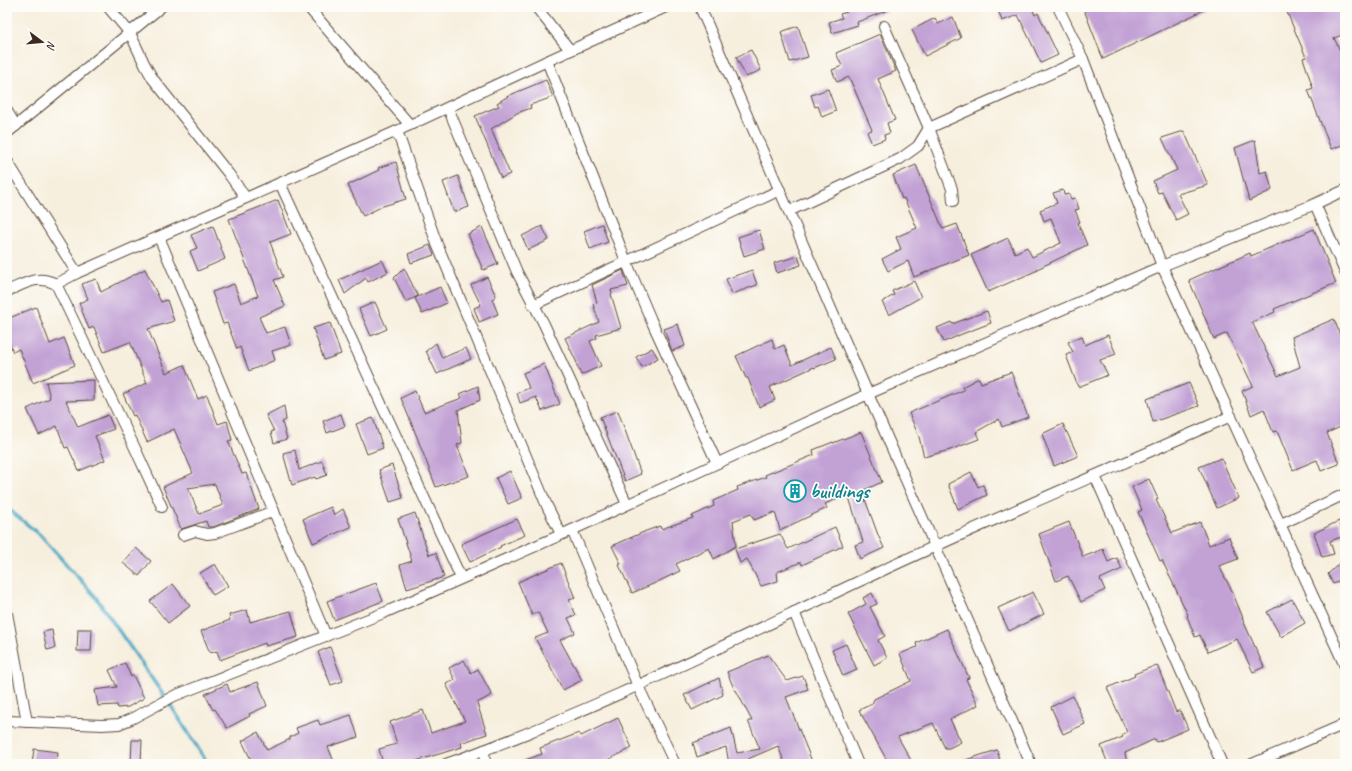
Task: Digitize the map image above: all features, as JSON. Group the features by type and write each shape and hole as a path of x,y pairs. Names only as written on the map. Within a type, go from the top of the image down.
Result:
{"street":[{"path":"108,7 130,33 153,79 228,172 246,198"},
{"path":"7,133 161,7"},
{"path":"308,7 410,125"},
{"path":"536,7 570,50"},
{"path":"56,284 77,273 448,108 570,50 666,7"},
{"path":"700,7 1031,764"},
{"path":"1058,7 1084,59 1162,266 1345,666"},
{"path":"884,26 929,128 952,189 953,201"},
{"path":"789,211 900,159 918,146 929,128 1084,59"},
{"path":"547,61 626,261 651,320 717,463"},
{"path":"448,108 517,272 547,331 627,504"},
{"path":"7,111 16,126"},
{"path":"397,131 437,244 561,534"},
{"path":"7,161 77,273"},
{"path":"280,183 461,578"},
{"path":"533,305 780,190"},
{"path":"7,721 102,726 119,724 174,696 386,612 572,530 868,394 1162,266 1315,204 1345,190"},
{"path":"1315,204 1345,272"},
{"path":"159,237 326,636"},
{"path":"7,291 37,279 48,280 56,284 162,507"},
{"path":"446,764 509,741 638,686 935,545 1231,416"},
{"path":"1095,476 1222,764"},
{"path":"1280,524 1345,494"},
{"path":"183,535 196,532 207,534 215,533 274,511"},
{"path":"572,530 638,686 674,764"},
{"path":"794,612 858,764"},
{"path":"7,613 27,722"},
{"path":"1252,764 1345,724"},
{"path":"484,750 485,764"}],"building":[{"path":"845,7 894,8 857,22 858,25 832,33 829,22 842,18 840,14 847,12"},
{"path":"997,7 1037,7 1037,9 1033,10 1035,15 1038,13 1058,55 1041,63 1018,15 1002,21"},
{"path":"1083,7 1210,7 1103,59"},
{"path":"1294,7 1345,7 1345,34 1334,38 1345,61 1345,144 1331,149 1308,90 1313,88 1303,58 1306,57 1286,10"},
{"path":"953,17 961,38 925,56 912,30 935,18 938,24"},
{"path":"798,26 808,57 790,62 781,32"},
{"path":"880,34 896,71 878,79 895,120 887,123 890,133 884,135 885,139 872,144 867,132 872,130 849,77 837,82 832,70 842,66 836,53"},
{"path":"751,50 761,70 746,77 736,57"},
{"path":"546,80 553,97 530,105 531,108 517,113 491,129 510,174 501,178 475,116 499,106 497,103 510,95"},
{"path":"828,89 836,111 822,117 818,106 815,107 811,95"},
{"path":"1184,131 1208,185 1178,194 1188,214 1176,220 1162,192 1158,193 1153,181 1177,170 1162,138"},
{"path":"1255,140 1260,173 1267,171 1272,190 1249,201 1235,148"},
{"path":"396,162 406,199 383,206 363,216 348,185 379,170 378,168"},
{"path":"916,165 943,229 957,224 969,255 914,277 908,261 888,271 882,259 901,249 896,237 917,228 904,198 902,199 893,175"},
{"path":"458,176 469,207 454,212 443,182"},
{"path":"1063,190 1064,195 1069,194 1071,199 1075,198 1079,209 1075,210 1080,222 1078,223 1087,245 1037,269 1038,270 988,292 971,255 1008,238 1015,253 1027,247 1032,257 1061,243 1051,218 1044,221 1040,210 1057,203 1053,193"},
{"path":"278,200 291,234 270,242 283,277 274,280 285,306 259,317 266,333 285,327 291,345 272,351 275,360 249,371 240,347 237,349 227,323 223,324 212,292 234,284 241,303 258,296 229,219"},
{"path":"602,224 608,242 590,249 584,231"},
{"path":"213,226 225,259 198,271 190,251 197,248 191,235"},
{"path":"542,226 549,240 528,250 522,236"},
{"path":"482,227 498,264 483,270 468,234"},
{"path":"1314,229 1336,283 1274,309 1275,312 1252,322 1278,376 1300,367 1292,337 1334,319 1345,348 1345,425 1327,433 1339,464 1321,471 1317,460 1293,470 1277,431 1273,432 1264,409 1251,415 1242,391 1253,386 1227,333 1214,339 1189,280 1250,253 1251,256"},
{"path":"759,230 765,249 744,256 738,237"},
{"path":"430,245 434,255 411,263 408,254"},
{"path":"798,256 801,265 777,273 774,263"},
{"path":"382,260 388,272 368,282 366,278 345,294 339,280"},
{"path":"404,268 418,296 406,302 394,278"},
{"path":"145,269 161,302 167,300 174,321 148,329 166,373 184,365 198,399 207,395 218,424 227,421 232,440 228,441 242,474 246,473 259,509 213,527 208,527 206,521 181,529 163,487 193,473 174,429 147,442 135,415 133,416 123,394 147,383 130,342 104,352 94,327 89,329 79,303 88,299 82,284 96,279 101,292","holes":["215,484 223,505 199,514 188,488"]},
{"path":"623,270 628,286 611,290 621,328 596,335 597,338 590,341 601,366 581,375 565,338 599,322 593,304 597,303 592,285"},
{"path":"752,270 757,285 732,294 726,279"},
{"path":"487,277 496,296 492,299 498,314 479,322 474,308 481,305 471,285"},
{"path":"914,281 921,297 889,315 882,302 894,295 892,291"},
{"path":"440,287 447,303 422,314 415,298"},
{"path":"375,302 387,329 371,336 359,309"},
{"path":"36,307 50,344 64,338 75,365 33,383 19,349 13,352 7,336 7,319"},
{"path":"987,311 991,323 944,342 937,328"},
{"path":"330,323 341,354 324,360 313,328"},
{"path":"678,324 685,346 672,351 664,329"},
{"path":"1108,335 1116,354 1100,360 1108,375 1078,387 1066,355 1073,352 1068,342 1082,336 1085,345"},
{"path":"772,339 775,349 784,345 792,365 831,347 836,359 814,367 770,387 775,400 759,407 748,378 746,378 736,356"},
{"path":"436,343 442,358 466,348 471,359 437,374 426,351"},
{"path":"652,348 658,358 642,367 636,357"},
{"path":"544,364 560,404 542,411 536,397 520,403 517,393 529,388 523,373"},
{"path":"1011,372 1028,417 1002,427 999,419 976,432 979,439 950,450 924,457 919,437 909,413 964,390 962,387 979,378 981,383"},
{"path":"94,380 94,400 66,401 78,427 108,415 114,429 95,436 105,460 79,471 68,447 65,448 57,426 39,435 27,409 50,398 46,382"},
{"path":"1189,383 1199,406 1153,422 1147,399"},
{"path":"478,386 480,400 458,410 462,443 457,445 469,476 436,487 401,398 415,391 424,412 462,398 460,394"},
{"path":"284,406 286,420 282,422 287,439 274,443 271,432 274,431 266,415"},
{"path":"618,411 641,474 625,481 600,417"},
{"path":"341,414 345,426 327,433 323,421"},
{"path":"373,418 383,448 367,454 356,424"},
{"path":"1063,424 1078,456 1054,466 1042,434"},
{"path":"861,432 882,482 862,491 884,548 860,559 855,545 863,542 848,494 825,504 827,508 780,530 775,512 754,520 751,514 733,521 736,546 714,559 709,548 676,564 680,571 632,593 619,565 621,564 612,546 660,526 661,529 693,518 692,516 714,506 713,501 738,490 737,487 766,477 765,475 814,455 813,450"},
{"path":"295,450 299,470 322,461 327,475 316,479 315,477 292,485 283,453"},
{"path":"1221,458 1239,498 1217,508 1199,467"},
{"path":"392,465 403,498 390,502 379,470"},
{"path":"510,471 522,498 508,504 496,478"},
{"path":"971,472 978,487 983,485 987,495 958,509 948,484"},
{"path":"1149,479 1158,499 1156,500 1172,533 1200,522 1209,545 1229,537 1238,559 1219,566 1232,591 1242,618 1264,667 1253,672 1237,639 1208,652 1200,635 1195,637 1187,616 1188,615 1162,560 1160,561 1138,512 1142,510 1132,487"},
{"path":"331,507 334,515 343,509 351,527 313,543 303,519"},
{"path":"415,513 429,555 436,553 444,577 407,589 400,565 412,561 398,519"},
{"path":"517,519 525,535 470,562 461,544"},
{"path":"1339,521 1344,536 1330,541 1334,554 1322,557 1314,533"},
{"path":"1069,522 1083,557 1103,549 1108,562 1117,558 1122,569 1100,579 1105,590 1081,602 1068,576 1056,581 1039,534"},
{"name":"buildings","path":"835,527 843,546 802,565 801,562 777,572 778,581 761,586 747,559 740,563 735,549 780,534 788,549"},
{"path":"136,548 151,561 139,576 123,563"},
{"path":"1345,558 1345,579 1333,584 1328,574"},
{"path":"561,563 575,598 569,600 576,615 568,618 575,633 560,640 582,680 563,690 535,638 548,633 538,612 532,615 518,582"},
{"path":"215,564 228,586 213,595 200,573"},
{"path":"376,583 383,601 334,620 327,601"},
{"path":"173,584 190,606 168,623 150,601"},
{"path":"1033,592 1044,614 1009,631 998,608"},
{"path":"872,593 877,604 870,607 885,636 878,640 887,658 874,665 848,614 866,604 863,598"},
{"path":"1292,599 1305,623 1281,637 1267,612"},
{"path":"247,610 250,622 291,611 298,637 266,646 265,643 220,660 217,651 210,653 201,631 230,620 229,615"},
{"path":"78,629 92,629 91,651 77,651"},
{"path":"947,629 969,678 966,679 978,705 950,719 961,742 949,748 945,748 933,723 898,737 913,764 889,764 859,710 872,704 874,699 911,681 900,654 917,647 916,643"},
{"path":"52,630 55,648 47,650 43,632"},
{"path":"846,644 857,670 843,676 832,650"},
{"path":"330,647 343,681 331,685 318,652"},
{"path":"768,655 787,681 803,676 808,689 786,697 813,764 785,764 778,746 748,759 749,764 729,764 726,747 697,757 693,743 731,728 737,753 760,749 748,721 752,721 736,690 735,691 727,672"},
{"path":"464,660 471,673 478,669 492,695 477,703 487,734 461,743 462,747 413,762 402,764 383,764 379,749 397,744 390,722 423,710 431,733 465,721 446,684 455,680 449,668"},
{"path":"125,663 131,677 133,675 144,698 128,707 118,708 117,705 98,706 95,690 117,687 109,670"},
{"path":"1157,665 1176,712 1180,710 1188,729 1157,742 1155,739 1125,753 1127,764 1108,764 1101,746 1123,737 1122,735 1127,732 1107,688 1135,676 1134,674"},
{"path":"719,678 723,695 692,710 684,695"},
{"path":"258,682 267,706 249,714 250,716 227,728 215,709 213,710 205,694 227,684 230,692"},
{"path":"1073,696 1085,724 1063,734 1051,707"},
{"path":"351,715 358,737 328,747 335,764 253,764 242,741 258,732 267,750 290,739 290,737 298,733 296,728 318,720 320,725"},
{"path":"618,718 632,748 599,764 517,764 542,754 540,748 579,733 581,736"},
{"path":"132,740 142,740 141,764 131,764"},
{"path":"34,749 58,752 57,764 32,764"},
{"path":"997,750 1001,764 959,764 959,762"}],"waterway":[{"path":"7,508 39,534 95,596 175,712 208,764"}],"place":[{"name":"buildings","path":"795,491"}]}
